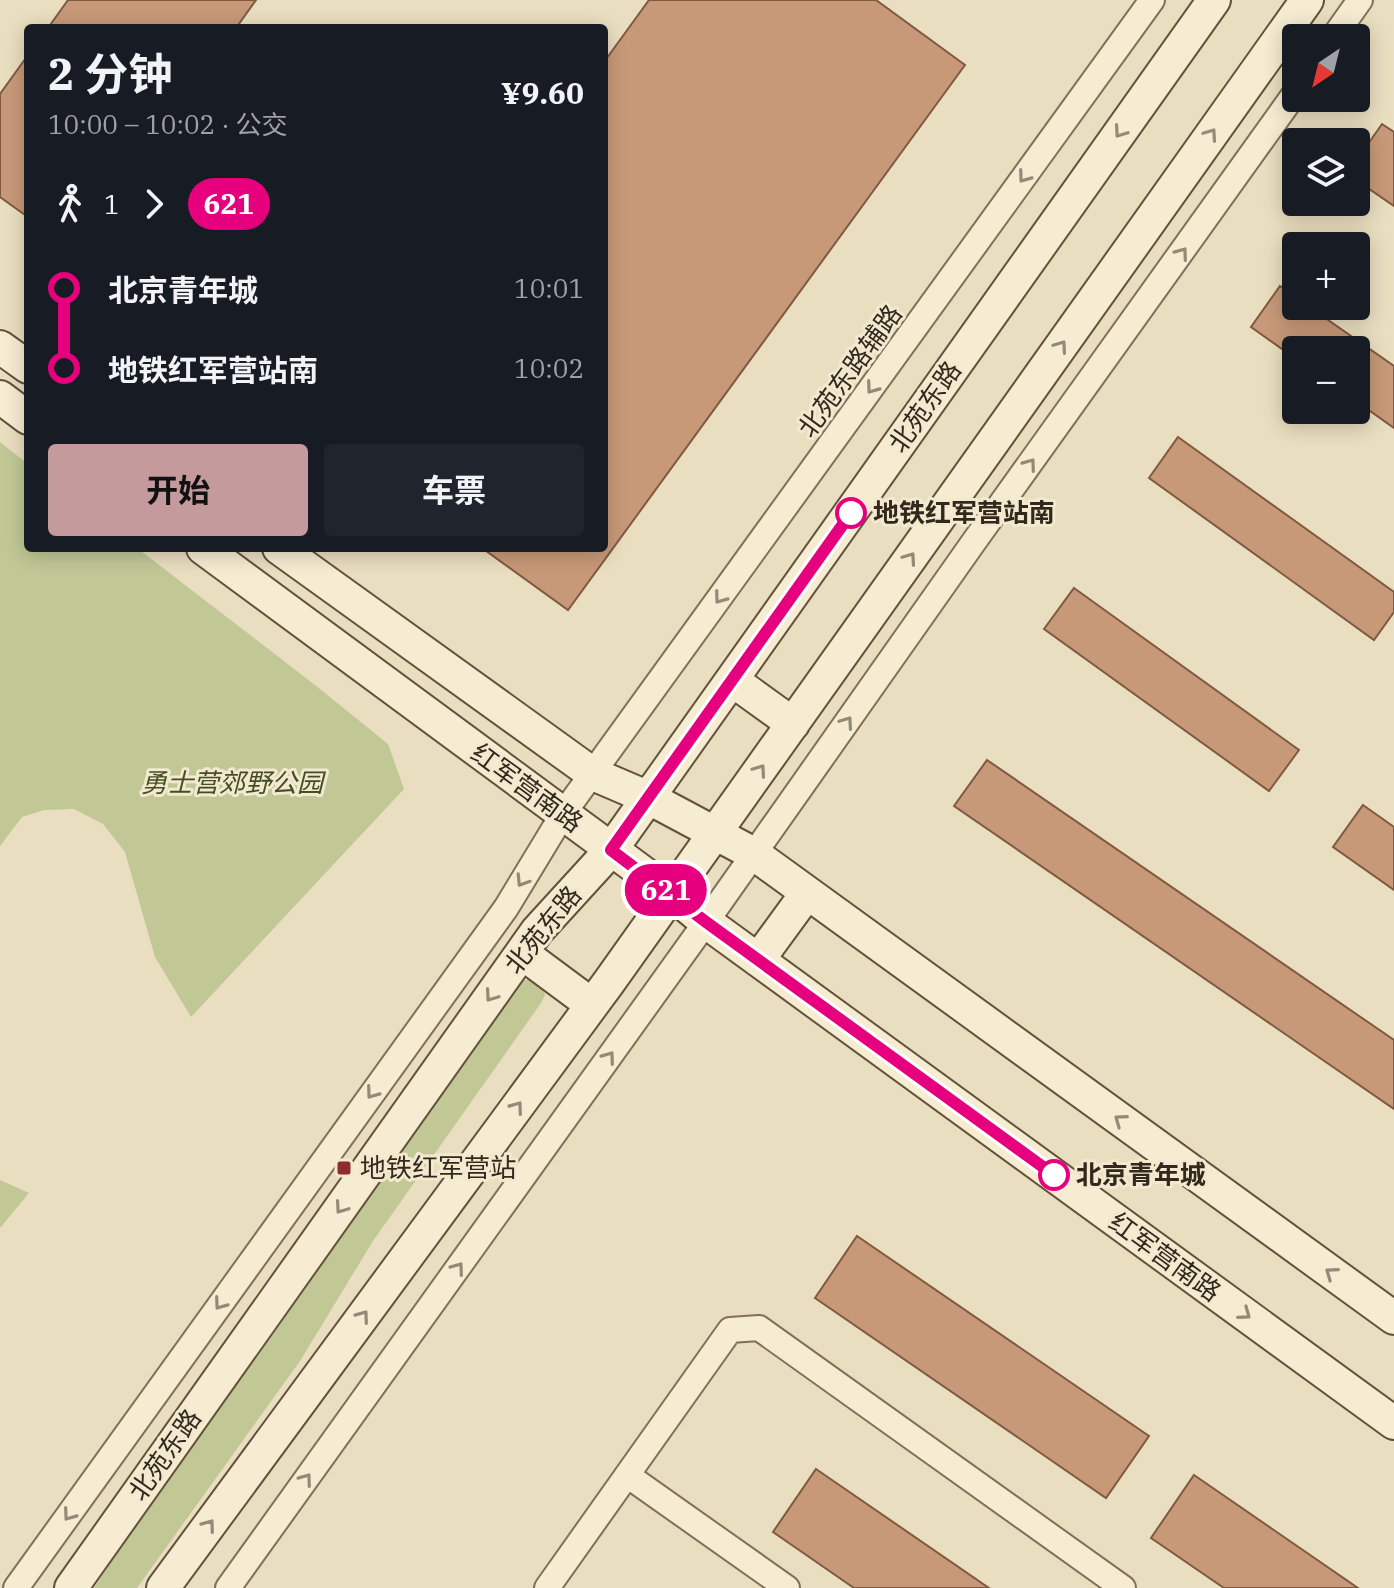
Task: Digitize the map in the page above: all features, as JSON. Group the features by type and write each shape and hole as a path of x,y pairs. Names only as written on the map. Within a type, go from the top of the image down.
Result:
{"main road":[{"name":"北苑东路","path":"71,1588 537,931 611,850 649,798 1214,0"},
{"path":"163,1588 672,894 1307,0"},
{"path":"0,347 24,364"},
{"path":"0,397 24,415"},
{"name":"红军营南路","path":"208,552 706,922 1394,1423"},
{"name":"红军营南路","path":"285,552 593,774 649,798 754,854 1394,1318"},
{"path":"732,680 793,724"},
{"path":"758,960 807,893"},
{"path":"522,953 592,1005"}],"street":[{"name":"北苑东路辅路","path":"16,1588 506,908 563,814 1152,0"},
{"path":"1343,24 1360,0"},
{"path":"228,1588 1282,112"},
{"path":"547,1588 730,1330 759,1328 1123,1588"},
{"path":"627,1475 787,1588"}],"green space":[{"name":"勇士营郊野公园","path":"0,442 24,461 24,552 142,552 388,744 404,789 191,1017 155,957 125,852 103,824 74,809 44,810 22,817 0,846"},
{"path":"533,979 543,987 545,995 541,1003 373,1241 300,1361 137,1588 94,1588 144,1512 517,986 524,980"},
{"path":"0,1180 29,1193 0,1228"}],"building":[{"path":"68,0 256,0 239,24 51,24"},
{"path":"649,0 876,0 965,65 568,610 488,552 608,552 608,56"},
{"path":"24,61 24,214 0,197 0,94"},
{"path":"1382,124 1394,132 1394,206 1370,190 1370,141"},
{"path":"1280,286 1282,320 1328,320 1351,336 1282,336 1282,349 1251,327"},
{"path":"1370,349 1394,366 1394,428 1370,411"},
{"path":"1178,437 1394,592 1394,612 1374,640 1149,478"},
{"path":"1074,588 1299,750 1269,791 1044,629"},
{"path":"987,760 1394,1040 1394,1109 954,806"},
{"path":"1363,805 1394,827 1394,890 1333,847"},
{"path":"857,1236 1149,1436 1106,1498 815,1298"},
{"path":"816,1469 989,1588 854,1588 773,1532"},
{"path":"1194,1475 1358,1588 1224,1588 1151,1538"}],"bus line":[{"name":"621","path":"851,513 611,850 1054,1175"}],"place":[{"name":"地铁红军营站南","path":"851,513"},
{"name":"地铁红军营站","path":"344,1168"},
{"name":"北京青年城","path":"1054,1175"}]}
